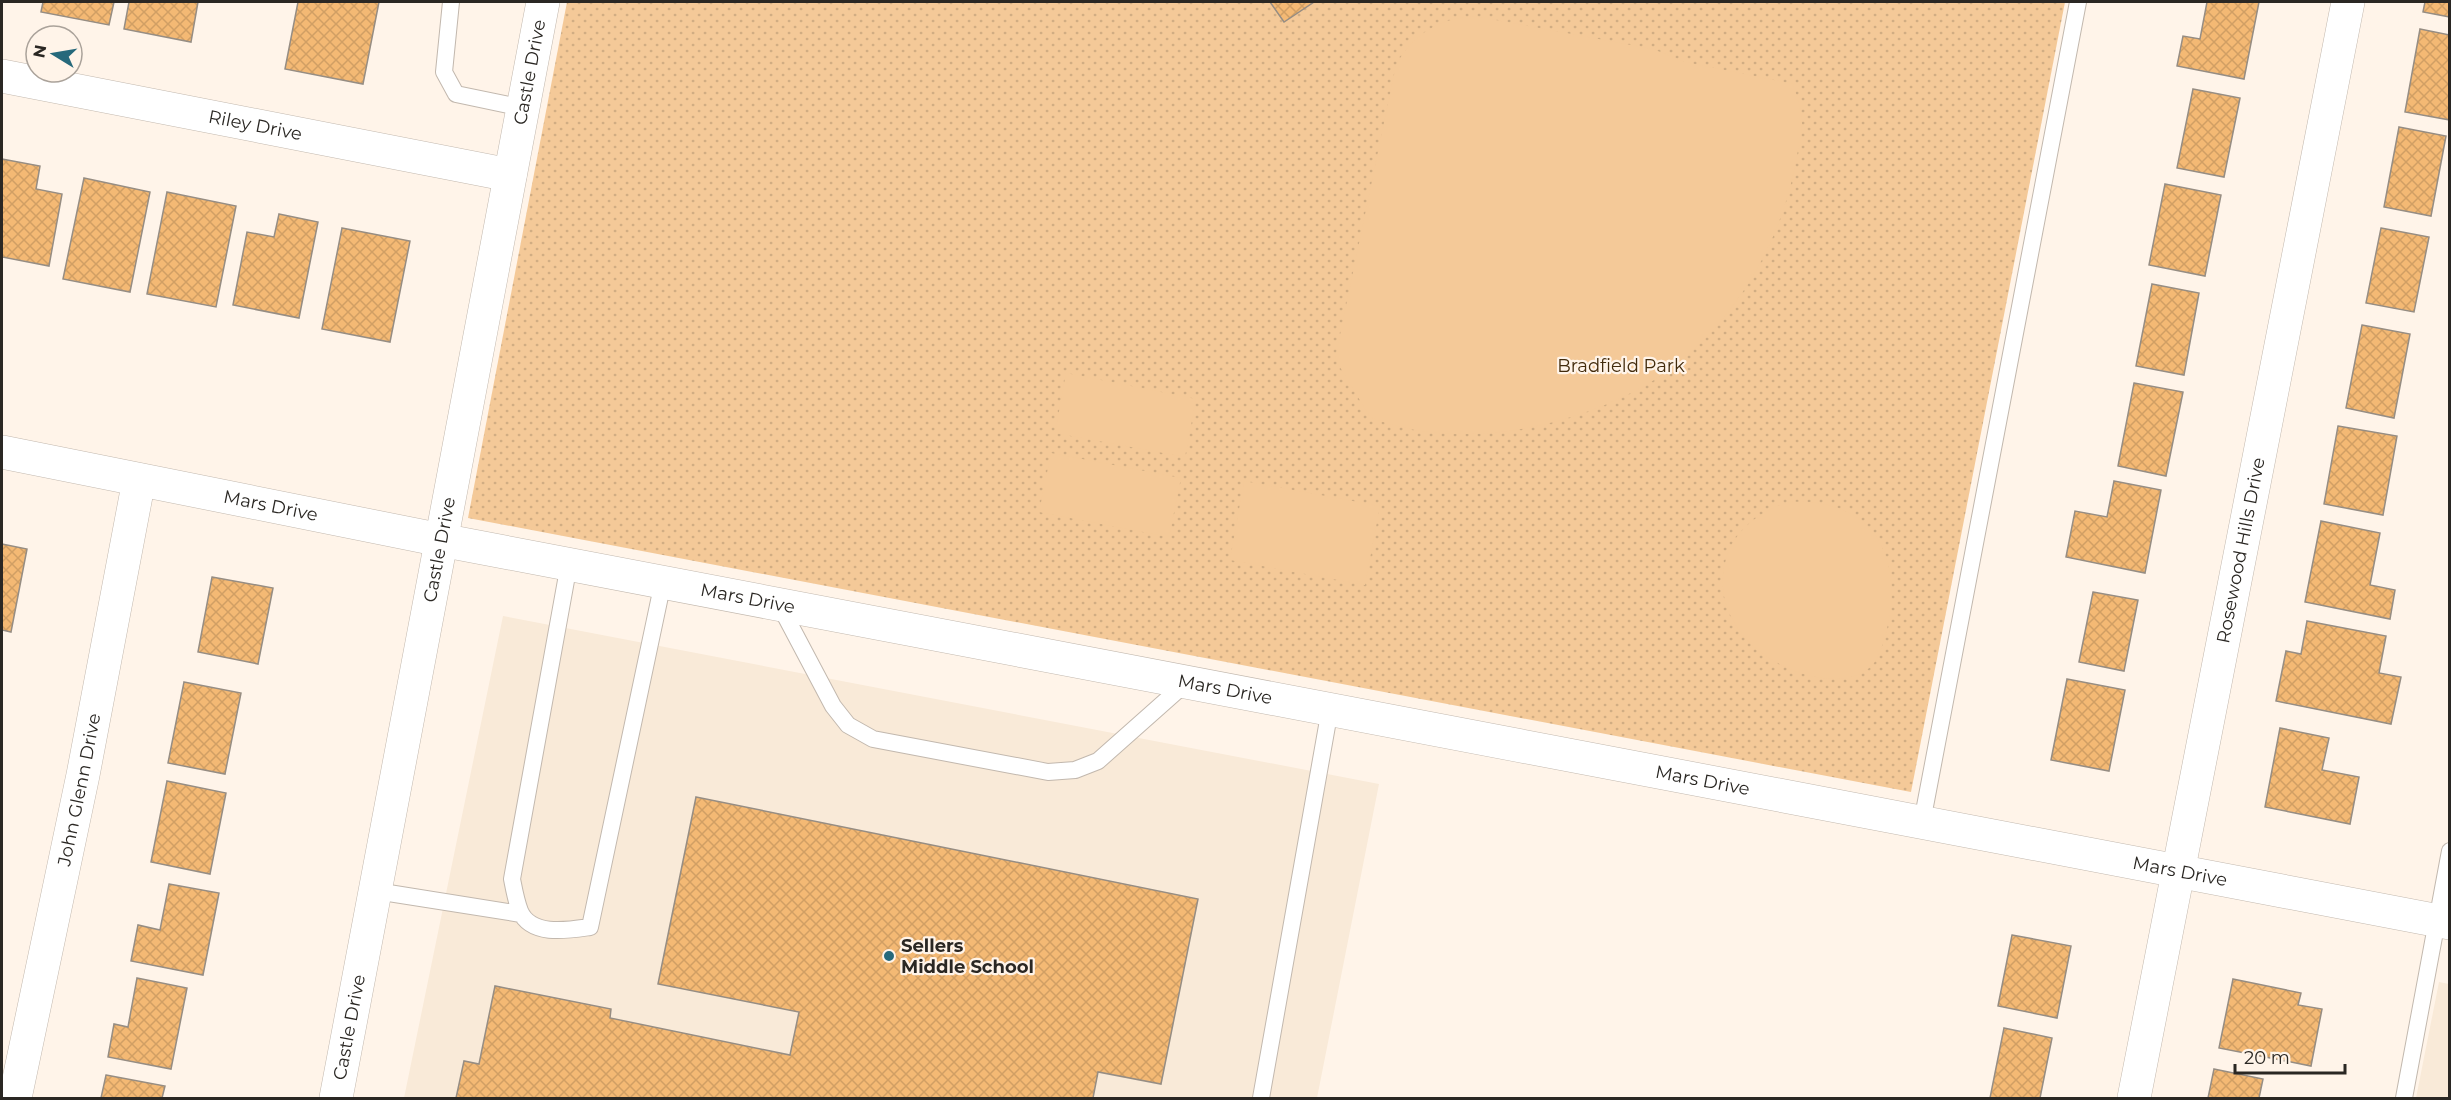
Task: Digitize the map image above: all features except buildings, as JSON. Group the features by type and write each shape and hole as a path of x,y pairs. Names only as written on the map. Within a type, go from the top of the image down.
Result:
{"street":[{"name":"Castle Drive","path":"336,1098 543,2"},
{"name":"Rosewood Hills Drive","path":"2134,1098 2348,2"},
{"name":"Riley Drive","path":"2,76 510,175"},
{"name":"Mars Drive","path":"2,452 441,540 2443,922"},
{"name":"John Glenn Drive","path":"15,1098 83,775 139,480"}],"lane":[{"path":"451,2 444,72 456,94 523,108"},
{"path":"1922,822 2078,2"},
{"path":"521,914 512,879 568,564"},
{"path":"376,891 521,914 537,927 564,931 590,927 663,582"},
{"path":"778,604 833,706 848,725 873,739 897,744 1048,772 1075,770 1098,761 1187,682"},
{"path":"1261,1098 1330,709"},
{"path":"2404,1098 2443,922 2450,851"}],"shaded area":[{"name":"Sellers Middle School","path":"503,616 1379,784 1317,1098 404,1098"},
{"path":"2439,982 2449,984 2449,1098 2416,1098"}],"green space":[{"name":"Bradfield Park","path":"567,2 2065,2 1911,792 468,518"},
{"path":"1474,16 1653,49 1685,62 1793,84 1802,119 1802,129 1788,193 1763,258 1745,289 1724,317 1701,343 1675,366 1646,385 1615,400 1547,424 1511,431 1474,434 1438,433 1403,427 1370,417 1335,359 1396,65 1410,45 1428,30 1449,21"},
{"path":"1066,373 1196,399 1185,457 1055,433"},
{"path":"1051,453 1181,478 1169,537 1039,512"},
{"path":"1244,481 1380,506 1365,585 1230,560"},
{"path":"1789,502 1822,504 1848,512 1868,526 1881,546 1889,569 1892,595 1888,623 1880,652 1865,671 1841,679 1812,676 1781,665 1754,646 1733,620 1723,589 1728,553 1732,544 1752,521 1770,509"}],"place":[{"name":"Sellers Middle School","path":"889,956"}]}
